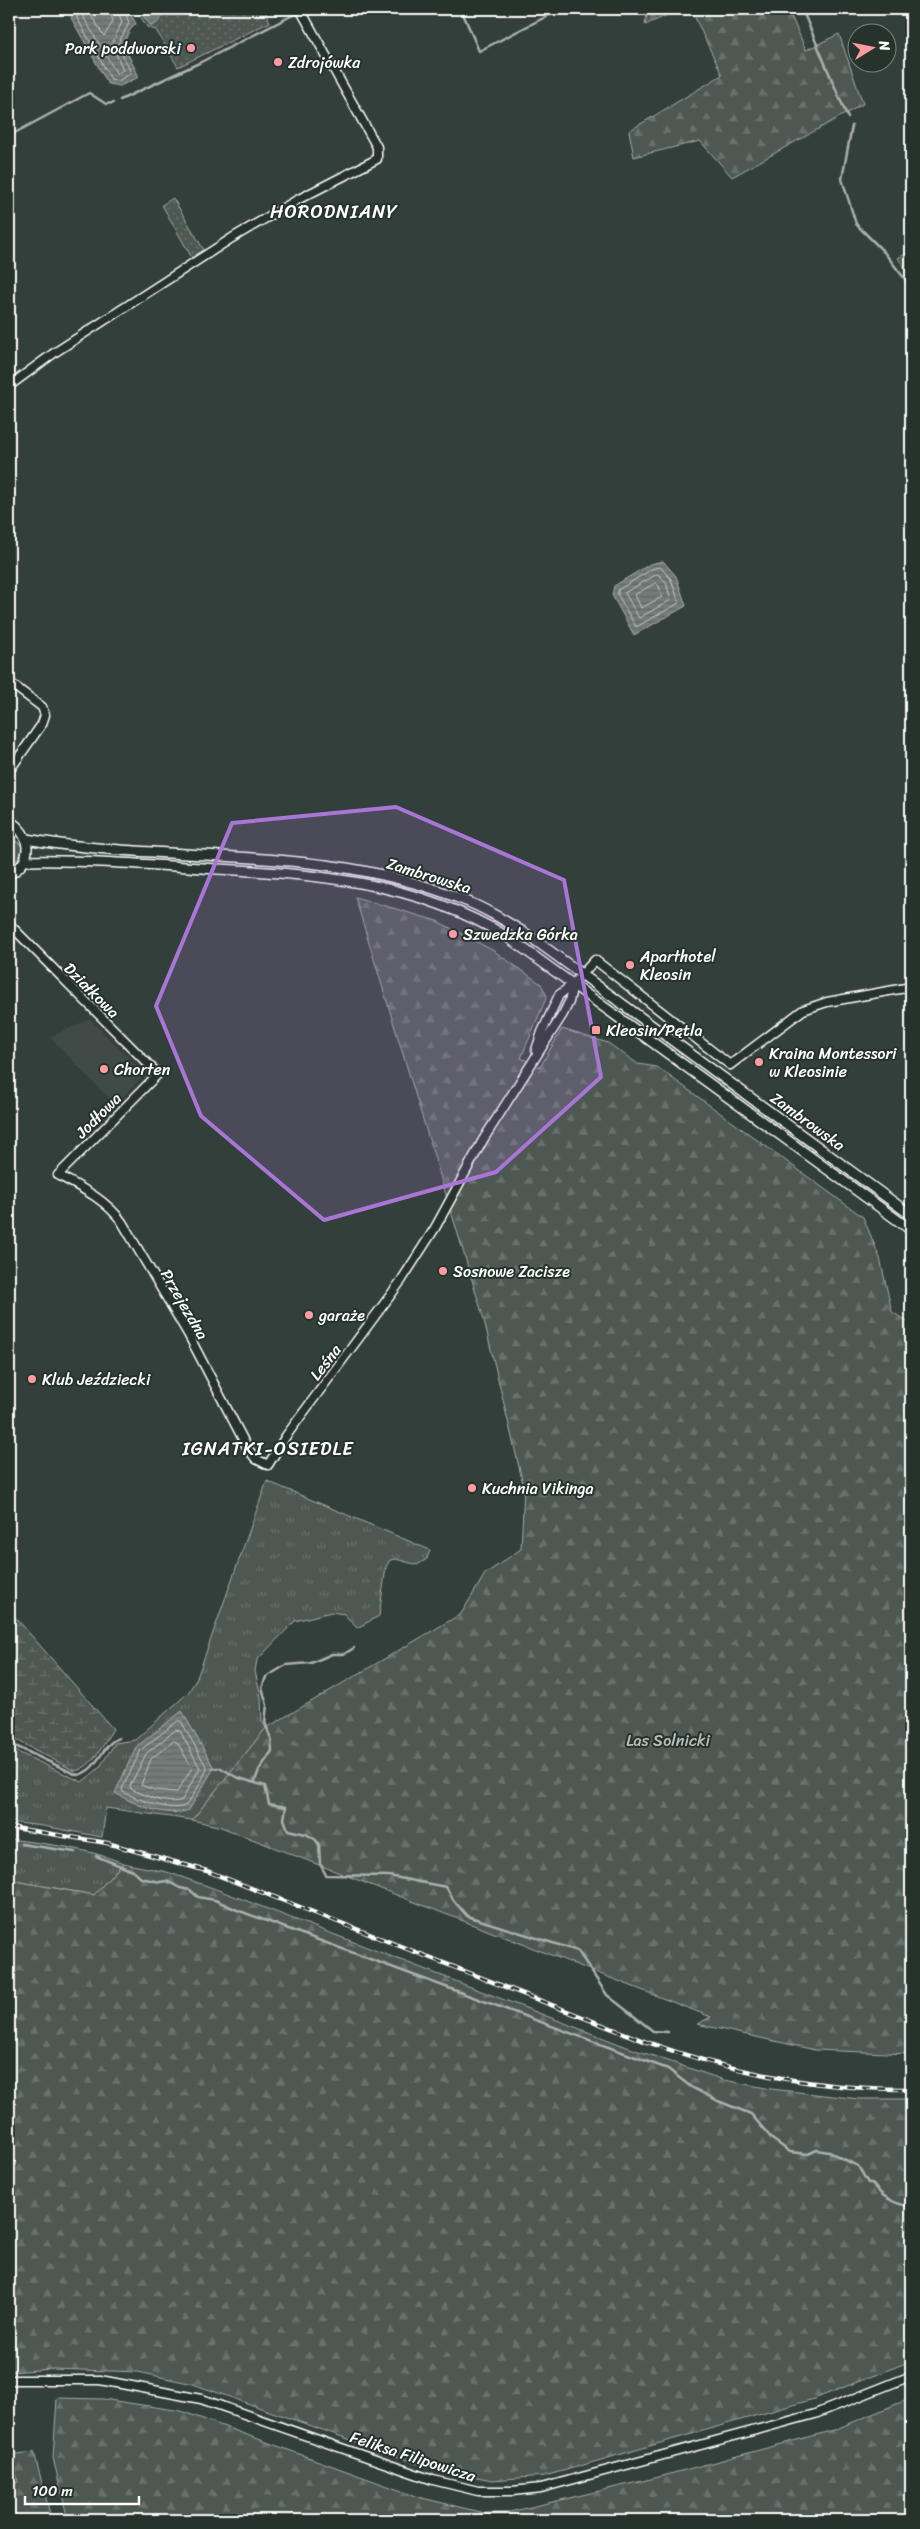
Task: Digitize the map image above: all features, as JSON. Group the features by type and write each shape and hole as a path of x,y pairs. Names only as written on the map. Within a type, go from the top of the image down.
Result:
{"main road":[{"path":"9,821 22,831 28,846 24,861 16,870 9,874"},
{"name":"Zambrowska","path":"26,839 78,846 276,860 348,869 401,880 464,900 528,935 911,1215"},
{"name":"Zambrowska","path":"24,861 81,860 353,880 407,892 471,917 509,938 911,1230"}],"street":[{"path":"9,386 54,353 232,238 297,200 374,162 379,154 377,147 300,9"},
{"path":"9,682 42,707 45,715 42,724 9,771"},
{"name":"Działkowa","path":"9,924 158,1074"},
{"path":"535,1054 542,1032 559,995 573,984 595,960 730,1065 803,1010 827,1002 911,987"},
{"path":"535,1054 549,1037 569,1002 573,984"},
{"name":"Leśna","path":"268,1465 286,1436 383,1307 435,1228 482,1140 535,1054"},
{"name":"Jodłowa","path":"58,1175 158,1074"},
{"name":"Przejezdna","path":"58,1175 96,1197 115,1213 122,1222 188,1334 248,1450 256,1459 268,1465"},
{"name":"Feliksa Filipowicza","path":"9,2380 100,2380 201,2399 433,2480 464,2489 492,2492 541,2488 782,2424 815,2414 911,2376"}],"highlighted area":[{"path":"396,807 564,880 601,1077 496,1172 324,1220 201,1116 156,1006 232,823"}],"shaded area":[{"path":"90,1019 141,1070 141,1078 115,1105 50,1037"}],"green space":[{"name":"Park poddworski","path":"136,9 264,9 270,22 178,67 156,30 147,27"},
{"path":"648,9 681,9 645,25"},
{"path":"691,9 788,9 806,50 839,34 848,60 848,72 852,72 863,104 732,177 700,141 634,157 629,131 722,75"},
{"path":"173,198 204,250 192,258 162,205"},
{"path":"911,251 911,278 898,258"},
{"path":"9,833 15,841 23,845 19,858 9,865"},
{"name":"Las Solnicki","path":"355,897 437,921 494,951 541,984 547,996 521,1058 540,1067 562,1029 608,1043 638,1064 657,1067 863,1217 880,1258 892,1312 911,1324 911,2054 815,2050 697,2024 711,2017 221,1827 192,1820 266,1728 461,1614 485,1574 521,1549 524,1488 483,1316"},
{"path":"267,1481 430,1550 427,1559 417,1565 396,1559 390,1560 386,1567 379,1616 357,1628 344,1614 331,1612 295,1621 257,1660 255,1671 261,1697 262,1721 266,1728 192,1820 106,1808 102,1837 9,1822 9,1748 82,1782 99,1768 115,1743 135,1740 188,1693 197,1678"},
{"path":"9,1610 113,1729 93,1760 82,1769 75,1771 9,1736"},
{"path":"9,1839 81,1850 123,1863 94,1895 9,1880"},
{"path":"123,1863 167,1872 213,1888 627,2047 724,2080 771,2089 859,2099 911,2099 911,2361 814,2399 545,2476 492,2480 427,2467 193,2384 138,2372 53,2369 9,2372 9,1880 94,1895"},
{"path":"57,2398 103,2399 181,2411 418,2497 484,2513 505,2513 655,2478 834,2430 911,2398 911,2520 68,2520 53,2458"},
{"path":"34,2452 51,2518 41,2520 9,2520 9,2485 18,2482 13,2458 9,2459 9,2455"}],"water":[{"path":"75,9 128,9 136,24 130,30 123,44 139,77 120,86 108,84 71,18"},
{"path":"138,9 159,9 163,16 157,23 151,26"},
{"path":"663,561 676,576 686,606 634,635 612,595 614,586 650,564"},
{"path":"182,1711 214,1768 189,1810 170,1812 151,1809 115,1793 136,1747"}],"waterway":[{"path":"461,9 479,51 561,9"},
{"path":"802,9 848,118"},
{"path":"120,100 199,63 295,14"},
{"path":"9,136 89,93 106,104 113,103"},
{"path":"852,126 842,179 856,224 884,252 911,287"},
{"path":"255,1781 259,1770 272,1751 271,1739 265,1722 267,1705 262,1688 266,1677 286,1665 311,1663 332,1654 344,1654 354,1648"},
{"path":"9,1743 77,1775 84,1773 90,1768 108,1746 119,1738"},
{"path":"212,1768 221,1768 236,1777 265,1786 269,1804 286,1807 284,1819 288,1830 306,1834 316,1840 319,1845 320,1864 326,1875 389,1876 446,1887 454,1901 467,1916 578,1951 607,1995 653,2031 668,2032"},
{"path":"21,1844 75,1852"},
{"path":"96,1856 133,1871 141,1878 160,1882 167,1881 180,1888 190,1890 198,1897 215,1900 237,1910 668,2069 691,2087 718,2101 751,2114 772,2139 790,2152 808,2154 817,2150 829,2152 858,2166 868,2183 872,2183 887,2198 908,2206 911,2214"}],"railway":[{"path":"9,1827 107,1843 207,1871 644,2041 709,2062 775,2077 809,2082 843,2086 911,2089"}],"place":[{"name":"Park poddworski","path":"191,48"},
{"name":"Zdrojówka","path":"278,62"},
{"name":"Szwedzka Górka","path":"453,934"},
{"name":"Aparthotel Kleosin","path":"630,965"},
{"name":"Kleosin/Pętla","path":"596,1030"},
{"name":"Kraina Montessori w Kleosinie","path":"759,1062"},
{"name":"Chorten","path":"104,1069"},
{"name":"Sosnowe Zacisze","path":"443,1271"},
{"name":"garaże","path":"309,1315"},
{"name":"Klub Jeździecki","path":"32,1379"},
{"name":"Kuchnia Vikinga","path":"472,1488"}],"district":[{"name":"HORODNIANY","path":"334,211"},
{"name":"IGNATKI-OSIEDLE","path":"268,1448"}]}
